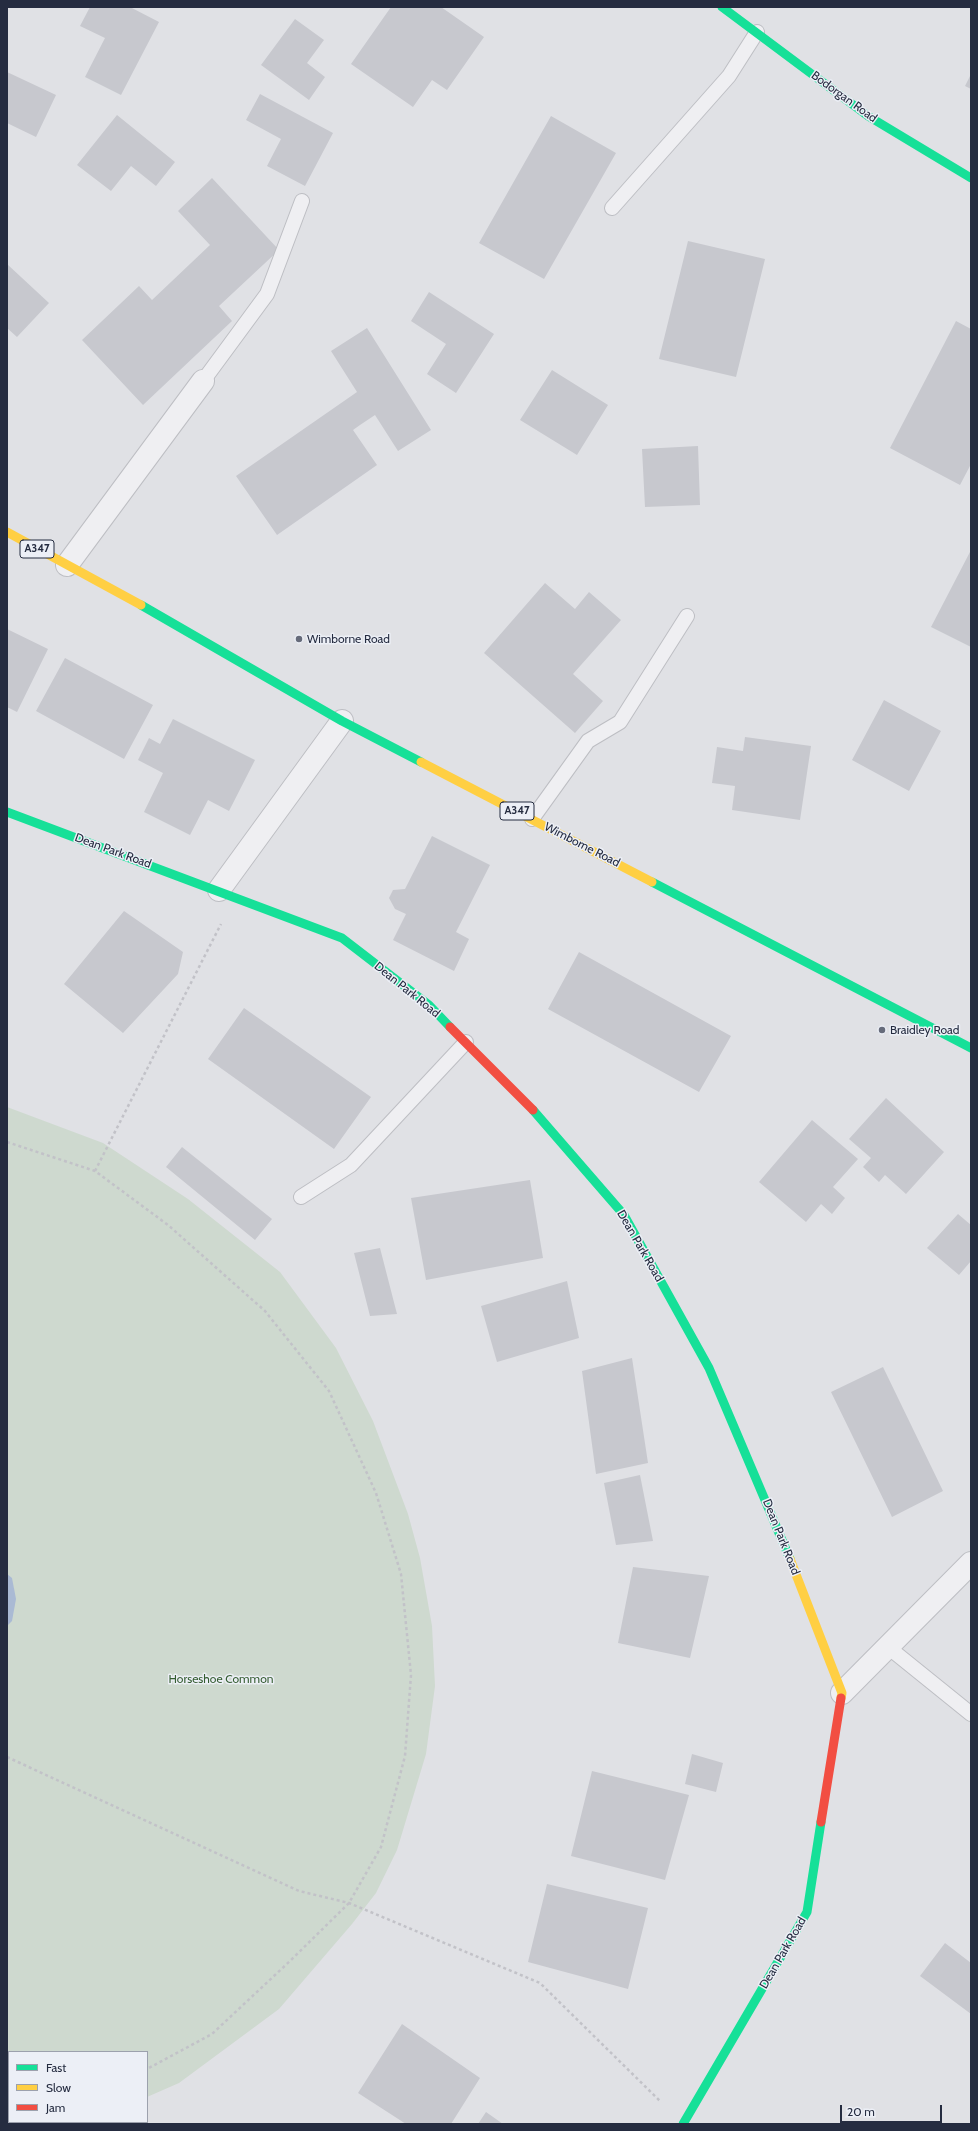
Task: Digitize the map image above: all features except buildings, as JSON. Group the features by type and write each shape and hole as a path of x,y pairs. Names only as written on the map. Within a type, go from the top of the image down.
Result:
{"street":[{"name":"Bodorgan Road","path":"722,7 868,116 971,178"},
{"path":"67,565 203,381"},
{"name":"Wimborne Road","path":"7,532 149,609 342,721 971,1048"},
{"path":"227,893 342,721"},
{"name":"Dean Park Road","path":"7,812 227,893 342,938 429,1006 533,1110 624,1215 709,1368 779,1529 842,1693 807,1912 683,2124"},
{"path":"842,1693 971,1563"}],"lane":[{"path":"612,208 729,76 756,32"},
{"path":"203,381 267,294 302,201"},
{"path":"532,819 588,741 620,722 687,616"},
{"path":"301,1197 351,1166 466,1042"},
{"path":"888,1647 971,1714"}],"path":[{"path":"95,1171 227,893"},
{"path":"7,1142 95,1171 168,1225 265,1311 329,1392 376,1494 401,1574 410,1674 406,1756 381,1847 349,1902 290,1961 212,2034 148,2068"},
{"path":"7,1757 299,1891 349,1902 540,1983 683,2124"}],"green space":[{"name":"Horseshoe Common","path":"7,1107 103,1143 188,1199 280,1272 336,1348 373,1421 408,1514 420,1558 432,1626 435,1686 426,1754 397,1850 376,1893 352,1924 279,2009 179,2083 148,2097 148,2051 8,2051 8,2123 92,2123 7,2124"}],"water":[{"path":"7,1574 12,1578 16,1599 12,1621 7,1626"}],"traffic: fast":[{"path":"722,7 868,116 971,178"},
{"path":"141,605 342,721 421,762"},
{"path":"7,812 342,938 429,1005 450,1027"},
{"path":"652,882 971,1048"},
{"path":"533,1110 624,1215 709,1368 790,1559"},
{"path":"683,2124 807,1912 821,1822"}],"traffic: slow":[{"path":"7,532 141,605"},
{"path":"421,762 652,882"},
{"path":"790,1559 842,1693 841,1698"}],"traffic: jam":[{"path":"450,1027 533,1110"},
{"path":"821,1822 841,1698"}],"place":[{"name":"Wimborne Road","path":"299,639"},
{"name":"Braidley Road","path":"882,1030"}]}
